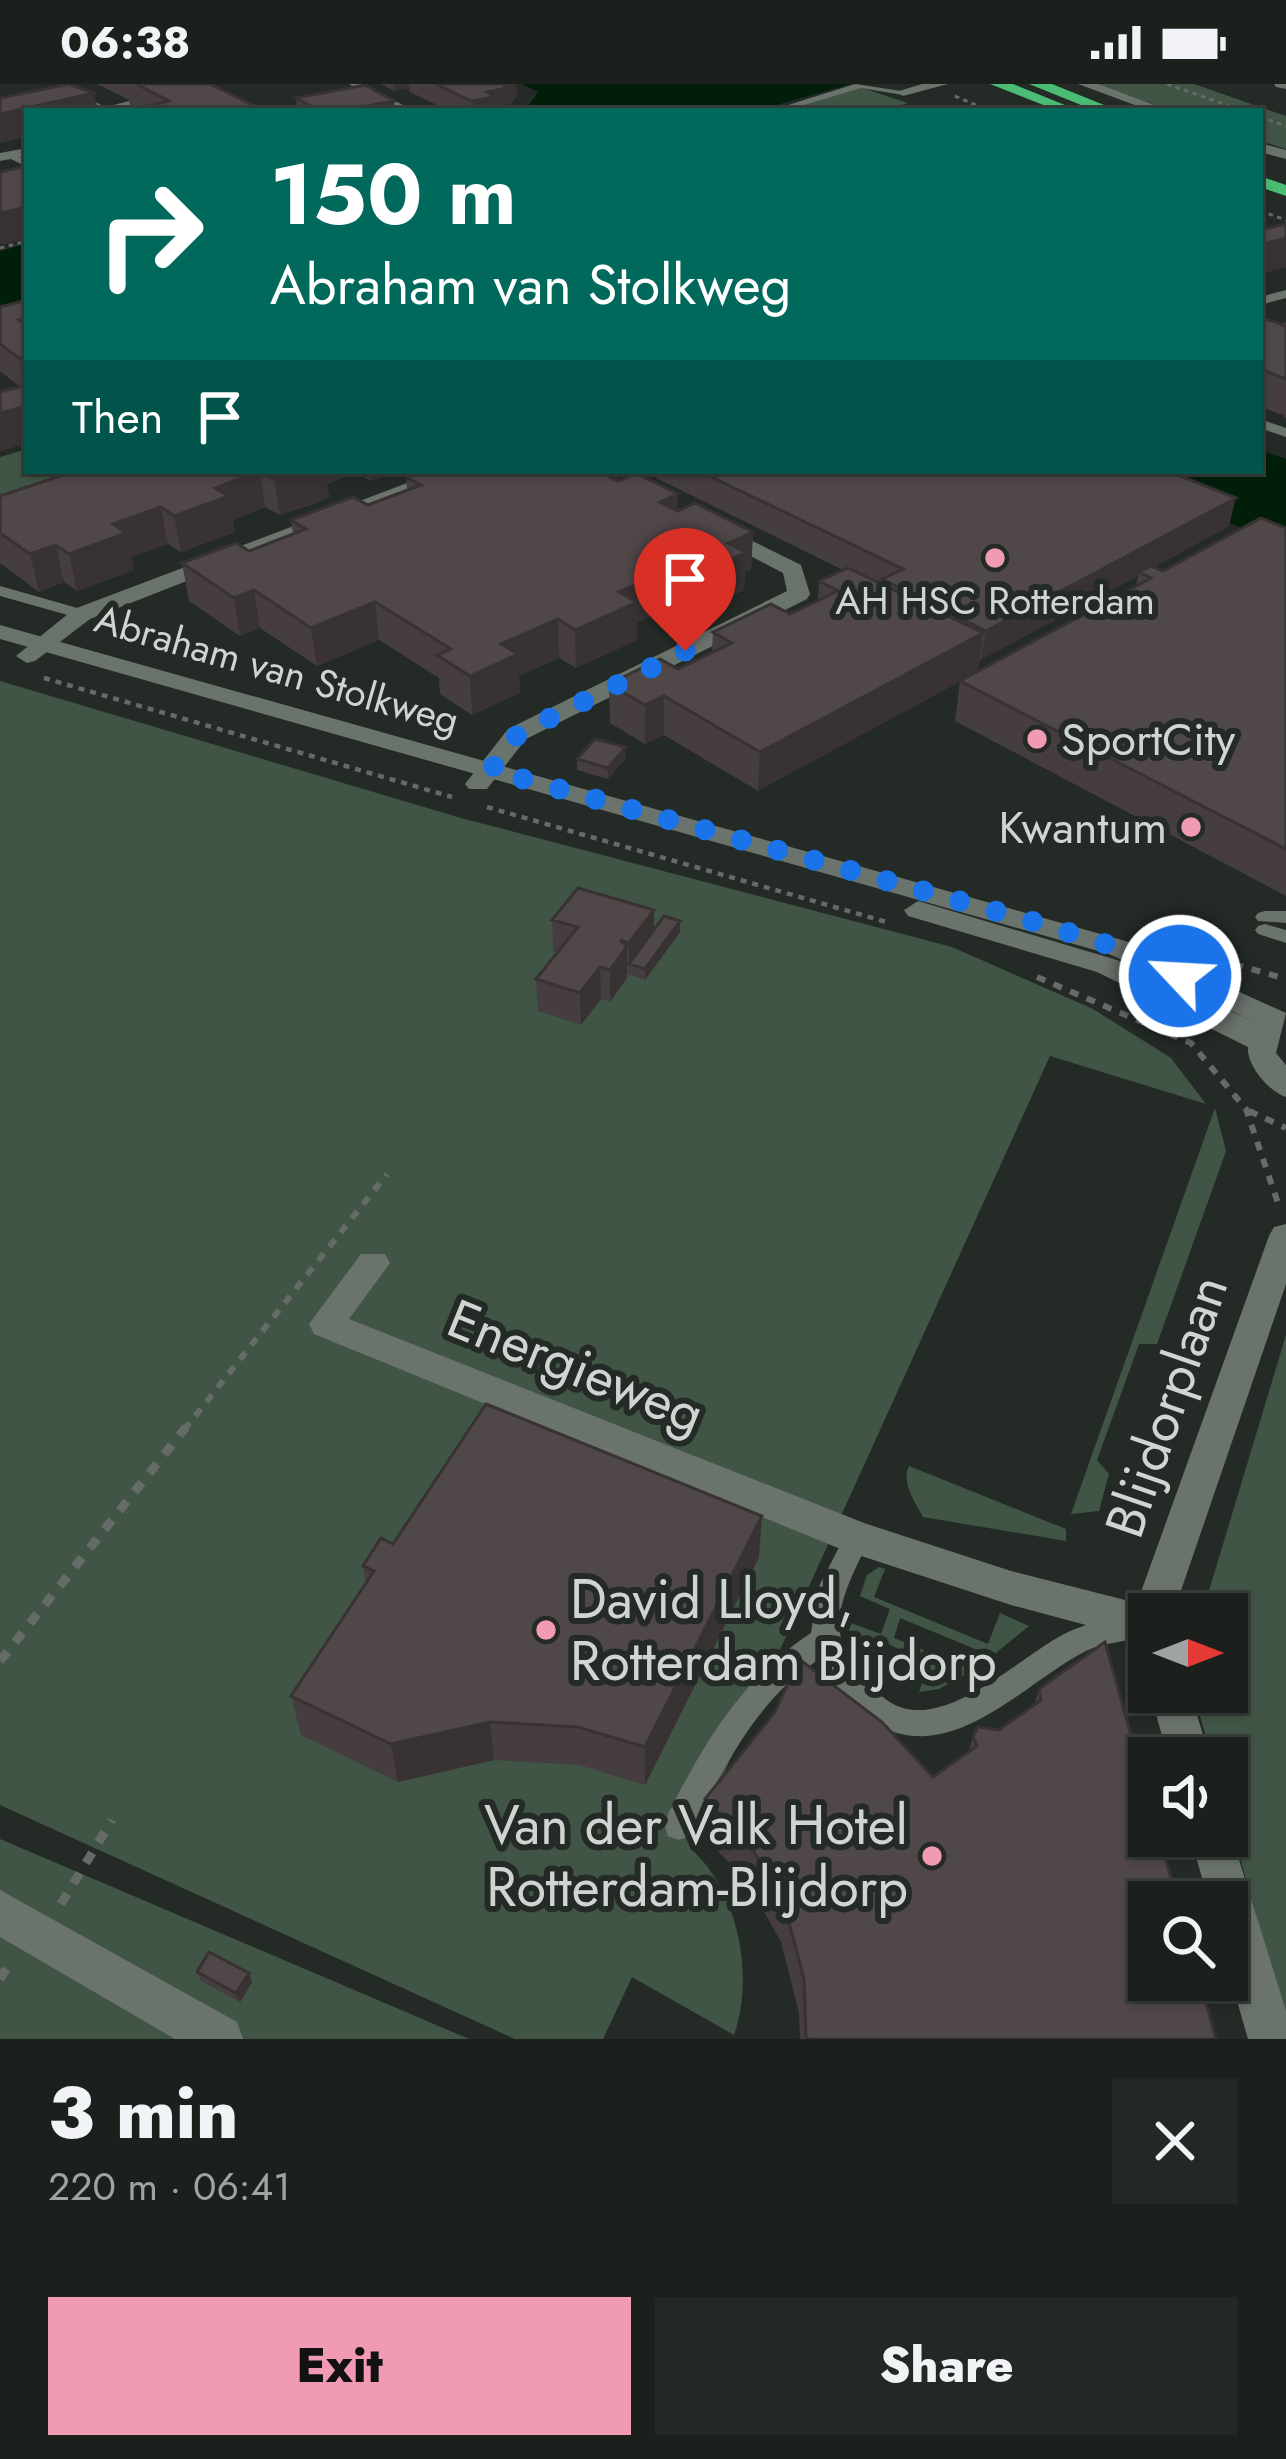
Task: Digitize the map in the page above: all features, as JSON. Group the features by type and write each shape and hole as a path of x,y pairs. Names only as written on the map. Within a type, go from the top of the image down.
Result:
{"highway":[{"path":"998,84 1049,103 1084,93"},
{"path":"1037,84 1084,93"}],"street":[{"path":"356,84 400,108"},
{"path":"903,92 941,84"},
{"path":"0,107 72,93 100,108"},
{"path":"1084,93 1142,108"},
{"path":"1084,93 1151,108"},
{"name":"Abraham van Stolkweg","path":"28,657 82,614 449,474"},
{"name":"Abraham van Stolkweg","path":"479,790 518,734 799,594 793,570 688,516"},
{"name":"Abraham van Stolkweg","path":"0,632 28,657 479,790 1107,966 1274,1027"},
{"path":"1274,1027 1266,1067 1286,1086"},
{"name":"Blijdorplaan","path":"1160,1593 1286,1232"},
{"name":"Energieweg","path":"373,1263 326,1324 857,1538 1011,1588 1128,1619"},
{"path":"1218,1857 1271,2039"},
{"path":"0,1912 220,2039"}],"lane":[{"path":"784,108 861,85 903,92"},
{"path":"113,108 163,97"},
{"path":"0,591 82,614"},
{"path":"1272,921 1286,938"},
{"path":"679,1825 718,1745 794,1657 825,1640 822,1612 857,1538"},
{"name":"Energieweg","path":"825,1640 828,1657 863,1705 895,1720 935,1725 962,1717 1080,1640 1128,1629"}],"path":[{"path":"1167,84 1235,108"},
{"name":"Abraham van Stolkweg","path":"28,657 479,790 892,924"},
{"path":"1023,970 1191,1043 1246,1109 1286,1232"},
{"path":"1256,971 1286,979"},
{"path":"1246,1109 1286,1127"},
{"path":"0,1661 387,1174"},
{"path":"41,1935 112,1820"}],"shaded area":[{"path":"522,84 851,84 766,108 527,108 538,92"},
{"path":"1096,84 1194,84 1263,108 1164,108"},
{"path":"859,87 908,103 892,108 790,108"},
{"path":"1263,108 1286,116 1286,149 1263,142"},
{"path":"24,245 24,311 0,317 0,251"},
{"path":"24,450 24,474 81,474 0,504 0,457"},
{"path":"1263,451 1286,459 1286,547 1117,474 1263,474"},
{"path":"0,681 461,818 952,947 1093,1009 1171,1058 1206,1104 1050,1056 690,1848 720,1886 738,1935 743,1986 734,2035 632,1977 603,2039 515,2039 0,1805"},
{"path":"1215,1108 1226,1151 1157,1344 1139,1344 1097,1460 1109,1474 1099,1511 1071,1514"},
{"path":"1286,1335 1286,2022 1240,1857 1248,1857 1248,1737 1206,1737 1199,1713 1248,1713 1248,1593 1208,1593"},
{"path":"909,1466 1066,1529 1066,1541 923,1517 908,1485"},
{"path":"879,1567 885,1569 874,1597 988,1644 1000,1613 1029,1626 992,1656 900,1618 894,1638 973,1670 939,1689 919,1692 929,1663 886,1643 873,1675 851,1641 848,1622 881,1634 890,1609 860,1596 867,1575"},
{"path":"0,1839 469,2039 0,2039"}],"building":[{"path":"69,84 94,93 0,114 0,98"},
{"path":"136,84 210,84 259,108 139,108 169,101"},
{"path":"436,84 507,84 487,92 495,97 471,101"},
{"path":"365,85 394,101 357,108 314,108 296,98"},
{"path":"24,167 24,208 0,213 0,172"},
{"path":"1286,224 1286,238 1263,244 1263,229"},
{"path":"24,301 24,319 19,320 24,324 24,362 0,344 0,307"},
{"path":"1263,318 1286,326 1286,379 1263,370"},
{"path":"24,386 24,407 0,413 0,392"},
{"path":"66,474 252,474 215,488 229,496 174,516 161,507 113,524 126,533 69,554 56,545 30,554 0,533 0,496"},
{"path":"605,474 618,481 638,474 678,494 660,502 678,511 695,503 753,532 728,543 745,552 723,564 689,578 671,569 619,592 637,602 575,630 558,619 501,644 518,654 470,676 437,655 451,649 375,602 311,628 254,590 234,598 182,563 236,543 249,551 306,529 291,520 353,497 368,505 421,485 406,477"},
{"name":"AH HSC Rotterdam","path":"705,474 1176,474 1236,498 986,631 882,579 903,569"},
{"path":"1261,518 1286,528 1286,849 960,681 1151,578 1139,572 1151,566 1163,571"},
{"path":"848,568 983,633 760,752 664,696 645,705 609,684 660,659 678,669 732,643 713,632 771,604 790,614 838,591 819,581"},
{"path":"595,739 626,747 608,768 577,759"},
{"path":"578,888 654,910 629,943 620,940 627,946 610,970 600,967 580,993 536,979 578,927 552,920"},
{"path":"664,916 680,921 645,969 629,964"},
{"path":"486,1404 762,1516 645,1747 578,1727 490,1722 391,1744 291,1696 374,1571 363,1566 381,1538 393,1544"},
{"name":"Van der Valk Hotel Rotterdam-Blijdorp","path":"1105,1642 1132,1737 1128,1737 1128,1857 1165,1857 1172,1881 1128,1881 1128,2001 1206,2001 1216,2039 806,2037 804,1979 785,1907 750,1845 705,1799 775,1712 799,1659 882,1722 933,1777 977,1746 973,1736 978,1727 999,1730 1041,1700 1039,1689"},
{"path":"209,1952 249,1973 236,1993 197,1972"}],"place":[{"name":"AH HSC Rotterdam","path":"995,558"},
{"name":"SportCity","path":"1037,739"},
{"name":"Kwantum","path":"1191,827"},
{"name":"David Lloyd, Rotterdam Blijdorp","path":"546,1630"},
{"name":"Van der Valk Hotel Rotterdam-Blijdorp","path":"932,1856"}],"route":[{"path":"685,651 518,734 491,770 1031,921 1119,948 1180,976"}]}
